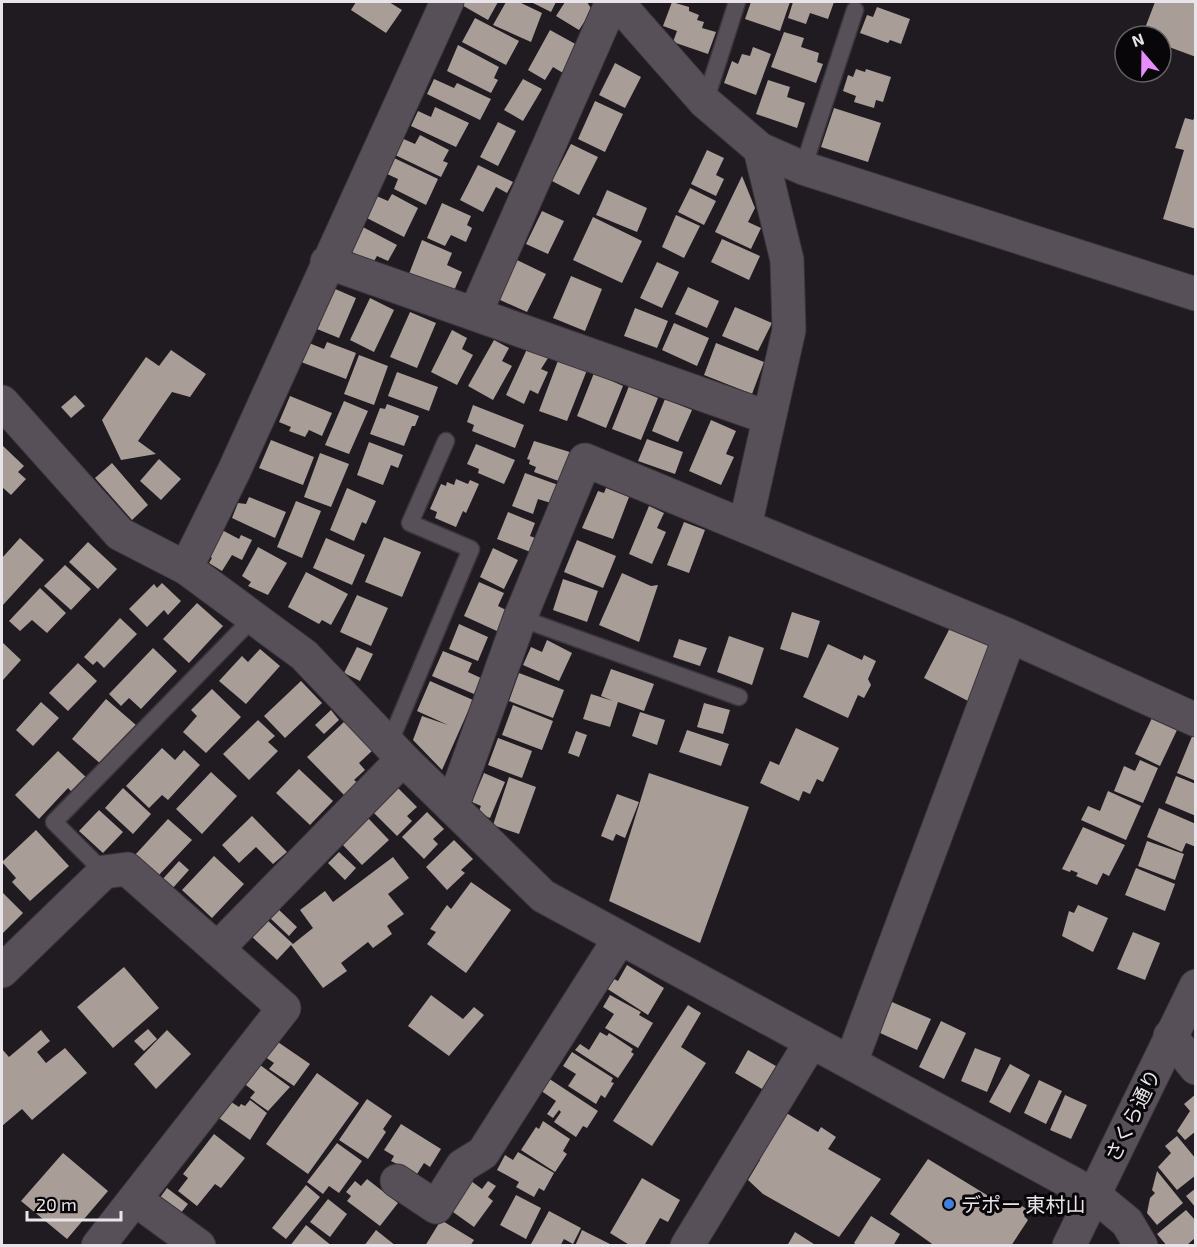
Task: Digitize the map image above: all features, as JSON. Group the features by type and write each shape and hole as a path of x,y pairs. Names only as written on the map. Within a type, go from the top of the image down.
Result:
{"street":[{"path":"186,568 234,471 447,2"},
{"path":"476,314 612,2"},
{"path":"617,2 705,102 760,149 803,168 1196,294"},
{"path":"745,526 789,330 787,260 760,149"},
{"path":"327,262 769,418"},
{"path":"2,402 120,534 186,568 304,655 396,752 543,896 1094,1195 1127,1222 1141,1245"},
{"path":"452,807 520,618 585,460 1010,636 1196,720"},
{"path":"851,1062 1010,636"},
{"path":"217,949 396,752"},
{"path":"2,971 104,872 128,869 284,1008 136,1200 98,1245"},
{"path":"397,1181 436,1207 462,1166 483,1153 620,938"},
{"name":"さくら通り","path":"1069,1245 1196,986"},
{"path":"1170,1036 1196,1068"},
{"path":"693,1243 811,1042"},
{"path":"136,1200 199,1245"}],"lane":[{"path":"705,102 737,2"},
{"path":"803,168 855,10"},
{"path":"396,752 471,549 410,523 446,441"},
{"path":"104,872 54,822 254,616"},
{"path":"520,618 739,697"}],"building":[{"path":"356,2 389,2 402,10 386,33 351,10"},
{"path":"461,2 498,2 488,20 460,4"},
{"path":"506,2 519,2 542,13 531,42 493,25"},
{"path":"531,2 556,2 551,12"},
{"path":"565,2 587,2 592,10 579,30 556,16"},
{"path":"672,2 689,7 689,11 699,15 697,20 704,22 702,28 716,32 708,54 673,42 677,31 663,26"},
{"path":"751,2 790,2 780,31 745,19"},
{"path":"793,2 834,2 828,19 810,13 806,24 788,18"},
{"path":"1155,2 1196,2 1196,57 1173,48 1173,24 1147,24"},
{"path":"877,7 910,19 901,44 890,40 888,43 860,33 867,15 873,17"},
{"path":"475,18 519,41 506,65 462,42"},
{"path":"550,30 579,46 563,73 553,67 545,80 528,70"},
{"path":"784,32 804,38 801,47 819,53 817,62 823,64 816,83 771,67"},
{"path":"458,45 499,67 494,78 498,80 491,93 447,71"},
{"path":"753,47 771,54 756,95 724,83 732,61 738,64 742,54 750,56"},
{"path":"615,63 641,77 625,108 599,95"},
{"path":"856,69 865,72 866,69 891,77 883,102 876,100 874,108 854,102 856,96 843,91 848,75 853,77"},
{"path":"434,79 454,88 457,83 491,99 480,120 427,94"},
{"path":"523,79 542,89 523,121 504,110"},
{"path":"768,80 790,87 787,97 805,103 797,128 756,114"},
{"path":"595,101 623,114 605,152 578,139"},
{"path":"435,107 469,123 456,147 411,126 418,111 431,117"},
{"path":"834,108 881,123 868,162 821,147"},
{"path":"1196,115 1196,229 1163,219 1184,150 1175,148 1185,118 1193,120"},
{"path":"498,122 516,131 498,166 480,157"},
{"path":"420,135 449,150 443,161 448,163 441,177 391,153 399,137 415,144"},
{"path":"571,144 598,157 579,195 552,181"},
{"path":"707,150 724,158 716,175 724,179 716,196 691,184"},
{"path":"392,157 438,179 426,205 394,189 398,179 385,173"},
{"path":"478,165 513,182 507,193 496,187 483,212 460,200"},
{"path":"742,176 755,208 748,222 761,228 751,249 715,232"},
{"path":"690,188 716,201 704,225 678,212"},
{"path":"607,190 647,208 637,232 596,215"},
{"path":"372,194 388,201 392,194 418,208 404,237 361,215"},
{"path":"442,203 471,216 467,225 472,228 466,242 451,235 445,246 427,238"},
{"path":"542,211 564,221 548,254 526,244"},
{"path":"676,215 700,226 684,258 662,247"},
{"path":"593,217 642,241 622,283 573,260"},
{"path":"359,225 397,245 388,261 377,256 373,263 346,249"},
{"path":"722,239 760,256 749,280 711,262"},
{"path":"422,240 452,253 447,265 462,272 453,293 409,274"},
{"path":"517,260 546,274 527,312 498,299"},
{"path":"657,262 679,272 662,308 640,298"},
{"path":"571,276 602,289 585,331 553,318"},
{"path":"326,285 356,298 339,338 317,329 320,324 311,320"},
{"path":"688,287 719,301 707,328 675,314"},
{"path":"370,298 394,310 374,352 350,340"},
{"path":"735,307 772,323 758,351 722,336"},
{"path":"635,308 668,321 657,348 624,336"},
{"path":"410,312 436,323 417,368 390,357"},
{"path":"674,323 709,338 697,366 662,350"},
{"path":"452,330 467,338 462,349 473,355 457,385 431,372"},
{"path":"494,340 509,348 502,361 512,366 493,400 468,386"},
{"path":"327,342 356,353 346,379 301,362 309,343 324,349"},
{"path":"716,343 764,362 752,394 704,375"},
{"path":"527,349 548,358 541,369 548,372 538,394 530,390 524,404 506,395"},
{"path":"171,350 206,374 190,397 172,392 138,441 156,454 121,460 102,420 146,357 159,366"},
{"path":"359,355 388,366 374,405 344,394"},
{"path":"559,358 587,370 567,421 539,411"},
{"path":"397,372 438,387 429,411 388,396"},
{"path":"594,373 623,386 606,428 577,416"},
{"path":"629,386 658,398 641,440 612,429"},
{"path":"75,395 85,406 71,418 61,407"},
{"path":"290,396 332,413 322,436 309,430 305,437 289,431 291,427 279,422"},
{"path":"665,399 692,410 678,442 652,431"},
{"path":"344,401 368,411 349,454 325,445"},
{"path":"387,404 419,416 404,446 370,434 380,408 385,409"},
{"path":"473,405 524,425 515,448 472,431 474,425 467,422"},
{"path":"711,420 736,431 726,454 734,457 721,485 689,471"},
{"path":"647,439 683,452 675,474 638,461"},
{"path":"271,440 314,457 303,485 259,468"},
{"path":"534,441 573,453 564,483 534,472 536,467 529,464 530,460 527,459"},
{"path":"369,442 403,455 398,468 391,465 383,485 357,475"},
{"path":"476,444 515,460 504,484 478,473 479,469 467,464"},
{"path":"2,445 24,466 18,472 26,479 11,495 2,487"},
{"path":"320,453 349,464 331,507 304,497"},
{"path":"159,459 181,479 161,500 140,481"},
{"path":"112,463 148,505 132,520 95,478"},
{"path":"525,473 561,486 554,504 538,499 533,514 512,506"},
{"path":"456,479 468,484 470,480 479,484 466,513 463,511 456,527 435,518 437,512 430,509 441,484 446,486 447,482 454,485"},
{"path":"347,488 376,501 366,524 362,522 354,541 330,530"},
{"path":"606,488 629,497 613,539 582,528 598,491 604,493"},
{"path":"249,497 286,512 275,538 232,518 238,503 246,504"},
{"path":"296,501 321,511 302,558 277,547"},
{"path":"649,506 664,513 657,528 666,532 652,564 629,554"},
{"path":"508,512 535,523 530,536 538,539 533,553 497,539"},
{"path":"684,522 705,530 689,573 667,565"},
{"path":"222,530 239,539 241,535 252,540 242,560 232,555 222,571 209,563 212,558 206,554"},
{"path":"384,537 421,552 402,597 365,582"},
{"path":"20,538 44,560 2,606 2,558"},
{"path":"326,538 365,555 352,585 313,568"},
{"path":"577,540 616,556 603,588 564,572"},
{"path":"88,542 117,569 98,589 69,562"},
{"path":"258,547 287,563 268,595 248,586 251,582 242,576"},
{"path":"493,548 518,560 504,589 480,577"},
{"path":"65,565 91,589 71,610 44,586"},
{"path":"306,572 348,594 331,625 322,620 319,624 288,607"},
{"path":"622,573 651,586 658,585 639,642 599,625"},
{"path":"563,579 598,591 587,622 553,610"},
{"path":"479,582 504,593 498,606 508,611 499,632 464,616"},
{"path":"162,583 181,601 168,615 164,610 147,627 129,609 154,584 157,588"},
{"path":"40,588 66,613 47,633 32,620 20,631 9,621"},
{"path":"357,595 388,608 371,646 340,632"},
{"path":"197,603 223,626 189,663 163,639"},
{"path":"792,612 820,621 808,658 780,649"},
{"path":"120,618 137,634 104,668 97,661 93,665 84,657"},
{"path":"459,624 488,637 478,661 449,649"},
{"path":"951,626 995,649 968,701 924,678"},
{"path":"729,636 764,648 752,685 717,672"},
{"path":"679,639 707,648 700,666 673,657"},
{"path":"547,640 572,653 559,681 523,665 531,647 542,652"},
{"path":"2,642 21,660 3,680 2,679"},
{"path":"828,644 862,660 864,655 876,661 868,679 871,685 864,698 858,695 848,718 803,697"},
{"path":"357,647 373,654 360,681 344,673"},
{"path":"153,648 177,671 141,709 129,698 121,706 109,694"},
{"path":"260,649 280,666 246,704 219,681 242,656 248,662"},
{"path":"443,651 472,663 468,672 481,678 474,694 432,676"},
{"path":"78,663 97,681 68,711 49,693"},
{"path":"611,669 654,684 644,711 618,702 610,727 583,719 591,694 613,701 601,696"},
{"path":"519,673 564,690 553,718 509,701"},
{"path":"301,681 322,703 285,738 264,716"},
{"path":"430,681 473,700 442,770 413,740 422,716 448,725 417,711"},
{"path":"212,689 241,717 206,753 183,732 197,716 191,710"},
{"path":"106,699 136,725 102,765 72,739"},
{"path":"41,702 59,718 33,746 16,730"},
{"path":"704,703 730,710 723,734 697,727"},
{"path":"513,705 553,721 542,750 502,735"},
{"path":"331,710 339,720 324,734 315,725"},
{"path":"640,712 665,720 657,745 632,736"},
{"path":"1152,718 1177,730 1160,766 1135,754"},
{"path":"258,720 275,736 268,742 278,751 249,780 223,754"},
{"path":"345,721 373,750 359,763 365,770 354,780 358,783 345,796 307,757"},
{"path":"796,728 839,748 823,782 817,779 810,794 803,791 799,801 760,783 770,761 779,765"},
{"path":"687,730 729,744 721,766 679,752"},
{"path":"576,731 587,735 579,757 568,753"},
{"path":"1193,734 1196,735 1196,781 1177,773"},
{"path":"498,738 532,751 522,778 488,765"},
{"path":"162,748 175,760 184,750 200,765 168,800 162,795 149,808 126,786"},
{"path":"58,751 88,779 74,794 68,788 39,819 15,795"},
{"path":"1140,760 1158,768 1143,803 1114,791 1124,766 1135,771"},
{"path":"299,769 333,801 310,825 276,793"},
{"path":"211,772 237,796 202,834 176,809"},
{"path":"484,773 505,782 490,818 478,813 481,806 472,802"},
{"path":"649,773 749,807 700,943 609,901"},
{"path":"1176,776 1196,784 1196,816 1165,803"},
{"path":"509,777 536,787 519,834 493,825"},
{"path":"123,788 151,814 133,834 105,808"},
{"path":"398,788 417,807 407,816 412,821 397,836 373,812"},
{"path":"1108,791 1141,806 1126,840 1081,820 1088,806 1100,811"},
{"path":"617,794 639,802 625,838 616,834 613,841 601,836"},
{"path":"1159,808 1196,824 1196,847 1186,843 1182,852 1147,837"},
{"path":"99,810 123,832 103,853 79,831"},
{"path":"427,812 444,829 433,839 438,844 424,859 402,837"},
{"path":"252,816 287,852 273,864 256,847 239,863 222,845"},
{"path":"368,818 389,840 362,865 341,843"},
{"path":"168,819 192,840 158,876 135,855"},
{"path":"1083,827 1125,845 1109,876 1103,873 1097,885 1076,876 1078,873 1062,869"},
{"path":"36,830 69,866 30,901 12,882 16,878 2,862"},
{"path":"454,840 473,859 461,870 465,873 447,890 426,867"},
{"path":"1147,841 1184,854 1175,880 1138,866"},
{"path":"339,852 356,868 345,880 328,863"},
{"path":"214,856 244,884 212,918 182,890"},
{"path":"393,857 409,878 388,894 404,914 387,926 392,934 373,948 368,942 341,963 347,971 323,988 291,945 277,960 250,935 265,918 293,944 313,928 300,910 325,891 333,902"},
{"path":"179,861 189,870 171,890 161,881"},
{"path":"1136,868 1175,884 1165,911 1125,895"},
{"path":"471,882 511,910 466,973 427,944 436,932 430,929 447,905 451,909"},
{"path":"2,892 23,913 2,934"},
{"path":"1078,905 1108,918 1093,952 1062,936 1069,911 1074,913"},
{"path":"277,908 297,927 289,936 269,917"},
{"path":"1133,932 1160,943 1145,980 1117,969"},
{"path":"627,965 664,988 648,1015 606,988 612,978 618,981"},
{"path":"124,967 159,1008 113,1048 77,1007"},
{"path":"431,995 463,1019 474,1007 484,1015 449,1056 408,1026"},
{"path":"610,995 641,1012 639,1015 653,1023 638,1048 605,1028 614,1014 603,1007"},
{"path":"892,1002 931,1019 917,1050 878,1032"},
{"path":"688,1005 701,1013 681,1047 706,1063 652,1146 613,1121"},
{"path":"941,1021 966,1033 944,1079 919,1067"},
{"path":"148,1029 157,1039 144,1051 134,1041"},
{"path":"41,1030 50,1041 37,1052 46,1063 65,1048 87,1073 32,1120 22,1109 2,1126 2,1049 9,1057"},
{"path":"167,1030 191,1054 156,1089 134,1064"},
{"path":"600,1032 607,1036 609,1033 633,1049 631,1052 634,1054 618,1078 575,1050 580,1044 589,1050"},
{"path":"272,1038 310,1064 294,1086 269,1069 274,1063 261,1054"},
{"path":"975,1048 1001,1058 987,1092 961,1081"},
{"path":"748,1050 776,1066 762,1089 735,1073"},
{"path":"572,1052 613,1078 611,1082 614,1083 605,1098 601,1095 596,1104 568,1086 576,1074 563,1066"},
{"path":"256,1062 290,1087 268,1111 250,1098 255,1092 242,1082"},
{"path":"1010,1064 1030,1075 1010,1113 989,1102"},
{"path":"317,1073 359,1103 308,1174 266,1144"},
{"path":"545,1076 598,1111 587,1128 583,1126 576,1137 554,1122 561,1112 559,1110 553,1118 547,1114 556,1101 537,1088"},
{"path":"1039,1080 1062,1091 1046,1124 1024,1113"},
{"path":"1196,1094 1196,1131 1185,1140 1177,1131 1190,1111 1184,1104"},
{"path":"1065,1095 1087,1105 1071,1139 1050,1130"},
{"path":"367,1099 392,1116 383,1129 386,1132 368,1159 339,1140"},
{"path":"228,1100 239,1107 241,1104 245,1106 250,1100 267,1113 250,1140 216,1116"},
{"path":"783,1111 818,1132 821,1127 836,1137 828,1149 881,1179 839,1237 763,1194 748,1180 760,1160 754,1155"},
{"path":"543,1121 570,1139 563,1151 567,1154 555,1172 521,1150 536,1127 539,1129"},
{"path":"401,1124 441,1149 430,1167 424,1163 417,1174 391,1161 394,1156 384,1150"},
{"path":"214,1134 245,1158 221,1188 215,1184 197,1206 178,1191 188,1178 183,1174"},
{"path":"1177,1136 1196,1159 1196,1175 1177,1190 1158,1167 1171,1153 1165,1146"},
{"path":"337,1143 362,1161 339,1193 329,1186 323,1194 307,1182"},
{"path":"518,1152 554,1173 544,1191 539,1188 534,1197 516,1187 519,1182 497,1170 505,1155 513,1160"},
{"path":"63,1153 108,1191 67,1239 21,1201"},
{"name":"デポー 東村山","path":"928,1159 1008,1208 1013,1200 1028,1210 1024,1216 1028,1220 1011,1246 935,1246 890,1214"},
{"path":"1157,1171 1183,1203 1157,1225 1147,1213 1150,1198 1155,1193 1152,1190"},
{"path":"467,1178 482,1189 488,1181 496,1186 488,1197 493,1201 474,1227 446,1207"},
{"path":"642,1178 680,1200 668,1222 660,1218 644,1246 631,1246 610,1233"},
{"path":"367,1179 398,1203 380,1226 347,1201 351,1196 346,1192 355,1181 361,1186"},
{"path":"306,1185 320,1197 286,1239 272,1228"},
{"path":"167,1188 188,1204 180,1214 159,1199"},
{"path":"1196,1188 1196,1208 1186,1196"},
{"path":"516,1195 541,1208 526,1239 500,1225"},
{"path":"328,1199 347,1214 330,1237 310,1222"},
{"path":"1186,1210 1196,1221 1196,1237 1186,1246 1167,1246 1157,1234"},
{"path":"549,1211 581,1228 573,1244 564,1239 560,1246 531,1244"},
{"path":"871,1216 900,1234 893,1246 858,1246 854,1243"},
{"path":"441,1220 474,1240 470,1246 425,1246"},
{"path":"306,1225 332,1246 290,1246"},
{"path":"376,1230 396,1246 364,1246"},
{"path":"582,1230 614,1246 575,1246"},
{"path":"795,1232 817,1246 787,1246"}],"place":[{"name":"デポー 東村山","path":"949,1204"}]}
